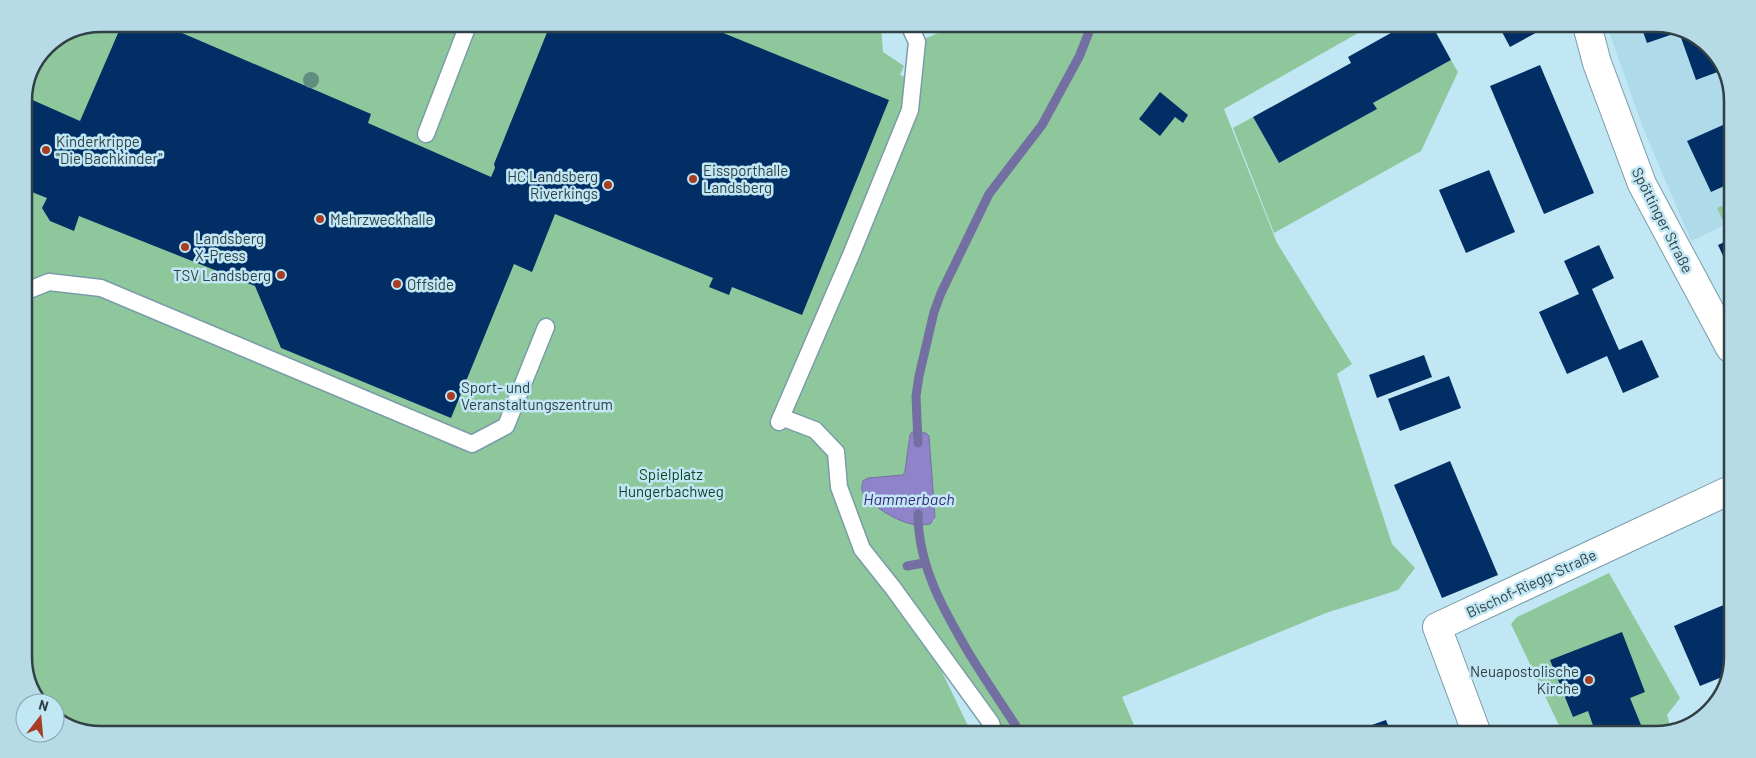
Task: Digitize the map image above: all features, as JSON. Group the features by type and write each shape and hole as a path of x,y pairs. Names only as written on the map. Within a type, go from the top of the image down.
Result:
{"street":[{"name":"Spöttinger Straße","path":"1589,32 1598,63 1642,184 1723,336"},
{"name":"Bischof-Riegg-Straße","path":"1474,726 1436,627 1724,493"}],"lane":[{"path":"426,134 465,32"},
{"path":"912,32 917,42 910,110 780,419 815,430 836,452 839,487 862,549 893,588 992,726"},
{"path":"33,288 49,282 101,288 472,444 506,426 546,327"}],"shaded area":[{"path":"1609,32 1654,32 1668,34 1693,44 1712,63 1720,80 1723,97 1723,226 1691,241 1642,125"}],"green space":[{"name":"Sport- und Veranstaltungszentrum","path":"102,32 881,32 883,52 904,66 900,75 914,80 917,42 940,32 1360,32 1224,109 1277,243 1352,364 1337,374 1392,544 1415,568 1398,590 1326,613 1122,697 1134,726 1000,726 900,585 968,726 102,726 88,724 65,715 65,693 43,693 38,683 33,661 33,97 35,84 44,63 63,44 88,34","holes":["913,432 929,436 934,521 868,478 903,475 910,435"]},
{"path":"1451,60 1458,72 1421,151 1274,233 1233,128 1253,117 1279,163 1376,109 1373,103"},
{"path":"1723,205 1723,221 1717,208"},
{"path":"1609,573 1680,698 1667,715 1669,724 1654,726 1559,726 1511,624 1517,617"}],"water":[{"name":"Hammerbach","path":"912,432 926,433 929,436 935,517 930,524 912,524 896,518 872,503 862,490 863,481 868,478 903,475"}],"building":[{"path":"119,32 180,32 371,114 368,123 491,177 495,168 494,164 547,32 721,32 889,100 802,315 732,287 729,295 709,287 713,278 555,214 532,272 514,264 451,418 281,348 255,286 79,216 74,231 50,221 42,208 47,198 33,193 33,100 80,121"},
{"path":"1393,32 1436,32 1451,60 1373,103 1377,109 1279,163 1253,117 1351,63 1348,57"},
{"path":"1502,32 1538,32 1510,47"},
{"path":"1643,32 1671,35 1647,43"},
{"path":"1681,38 1700,50 1712,63 1717,72 1696,80"},
{"path":"1540,65 1594,193 1544,214 1490,86"},
{"path":"1160,92 1188,115 1183,123 1175,117 1160,136 1139,119"},
{"path":"1723,125 1723,187 1711,192 1687,141"},
{"path":"1489,170 1515,232 1466,253 1439,190"},
{"path":"1723,243 1723,256 1718,245"},
{"path":"1599,245 1614,278 1592,289 1619,350 1642,340 1659,377 1623,393 1607,356 1567,374 1539,312 1579,294 1564,261"},
{"path":"1424,355 1432,377 1377,398 1369,375"},
{"path":"1449,376 1461,408 1400,431 1388,399"},
{"path":"1450,461 1498,575 1442,598 1394,485"},
{"path":"1724,605 1724,656 1720,678 1700,686 1674,626"},
{"path":"1622,632 1645,692 1630,698 1641,725 1593,726 1588,711 1573,717 1550,660"},
{"path":"1386,720 1388,726 1369,726"}],"waterway":[{"name":"Hammerbach","path":"918,443 916,396 919,376 934,312 941,293 989,194 1042,125 1079,57 1089,32"},
{"name":"Hammerbach","path":"918,514 922,552 934,588 970,655 1016,726"},
{"path":"907,566 924,563"}],"place":[{"name":"Kinderkrippe \"Die Bachkinder\"","path":"46,150"},
{"name":"Eissporthalle Landsberg","path":"693,179"},
{"name":"HC Landsberg Riverkings","path":"608,185"},
{"name":"Mehrzweckhalle","path":"320,219"},
{"name":"Landsberg X-Press","path":"185,247"},
{"name":"TSV Landsberg","path":"281,275"},
{"name":"Offside","path":"397,284"},
{"name":"Sport- und Veranstaltungszentrum","path":"451,396"},
{"name":"Neuapostolische Kirche","path":"1589,680"}],"park label":[{"name":"Spielplatz Hungerbachweg","path":"671,482"}]}
